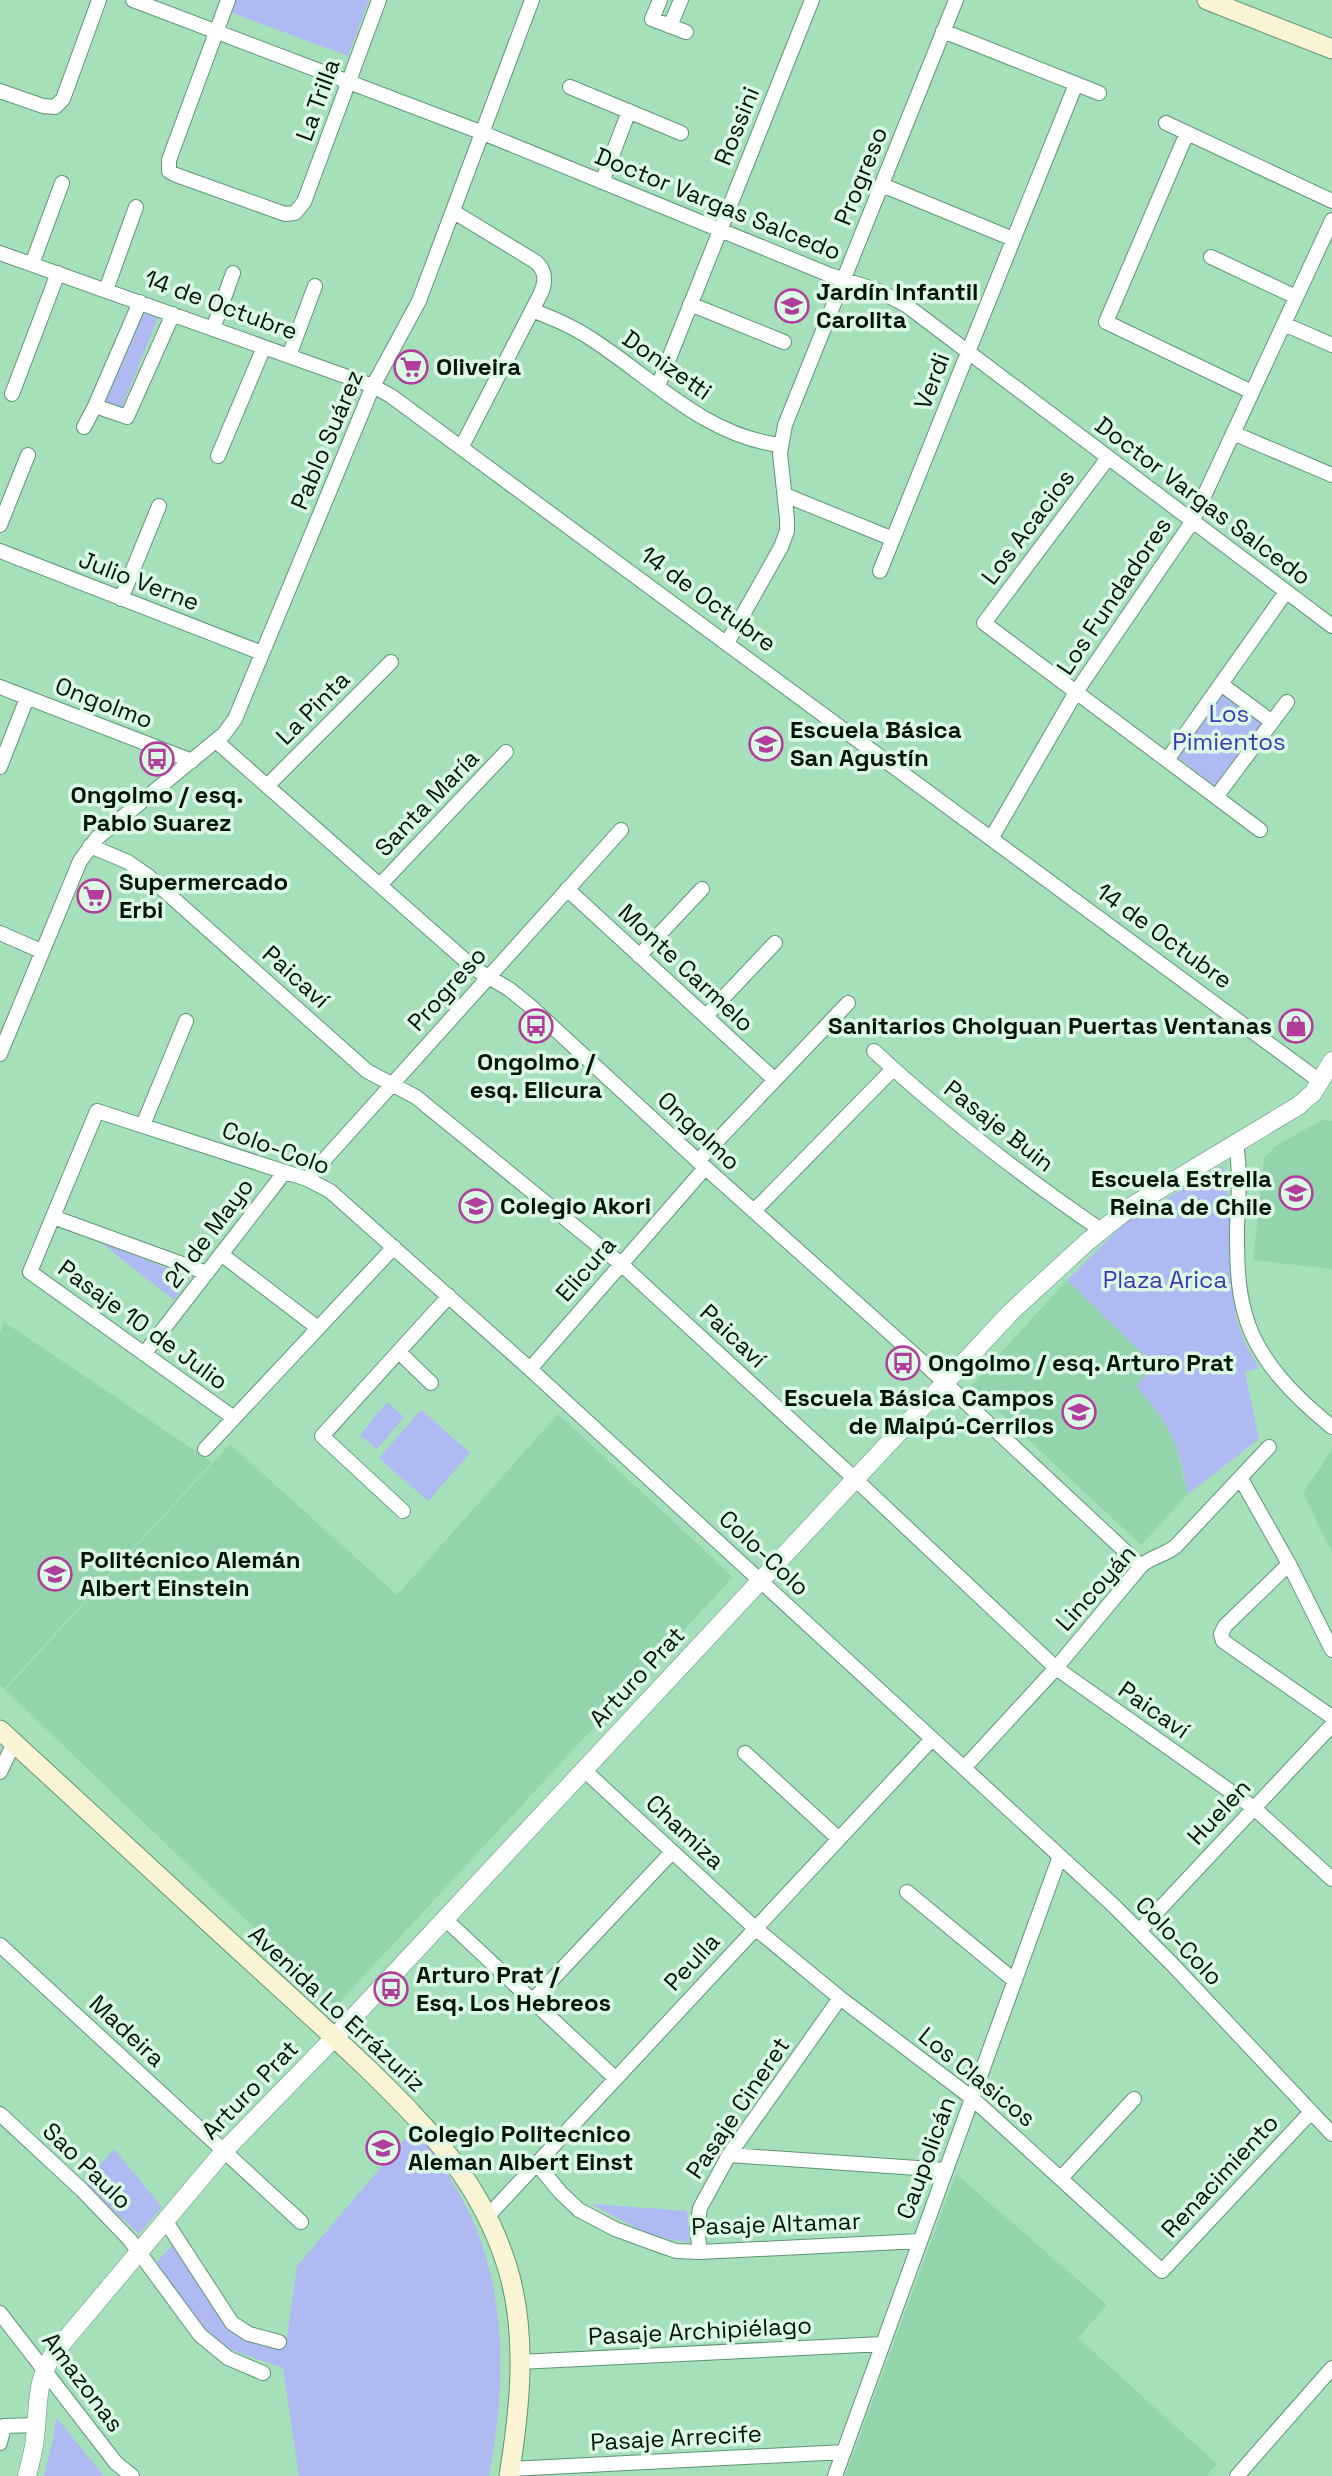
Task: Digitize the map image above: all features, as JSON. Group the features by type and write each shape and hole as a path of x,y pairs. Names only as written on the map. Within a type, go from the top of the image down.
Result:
{"main road":[{"path":"1208,0 1332,49"},
{"name":"Avenida Lo Errázuriz","path":"7,1737 402,2103 442,2146 468,2181 487,2217 507,2268 512,2290 519,2362 517,2414 509,2473"}],"street":[{"path":"0,90 43,106 54,107 63,99 99,0"},
{"name":"Doctor Vargas Salcedo","path":"133,0 483,133 719,230 879,291 906,305 1332,626"},
{"path":"216,32 228,0"},
{"name":"La Trilla","path":"216,32 169,160 169,170 280,213 295,212 304,202 379,0"},
{"name":"Pablo Suárez","path":"0,1054 74,870 90,846 125,814 216,741 235,719 373,386 419,301 532,0"},
{"path":"660,0 652,19 686,32"},
{"path":"670,26 681,0"},
{"name":"Rossini","path":"658,386 812,0"},
{"name":"Progreso","path":"727,643 784,539 788,525 780,445 785,425 956,0"},
{"path":"943,31 1099,93"},
{"name":"Verdi","path":"880,571 1076,84"},
{"path":"570,87 681,133"},
{"path":"602,182 629,111"},
{"path":"1166,122 1332,201"},
{"path":"1187,132 1106,322 1252,392"},
{"path":"32,264 62,183"},
{"path":"882,185 1013,239"},
{"path":"106,290 136,207"},
{"path":"454,212 541,267 544,273 544,286 461,448"},
{"name":"Los Fundadores","path":"991,839 1076,692 1192,522 1332,220"},
{"name":"14 de Octubre","path":"0,253 373,386 391,396 1326,1086"},
{"path":"1211,257 1296,297"},
{"path":"12,394 58,273"},
{"path":"213,329 233,274"},
{"path":"289,356 315,285"},
{"path":"84,427 140,302"},
{"path":"690,304 784,342"},
{"name":"Donizetti","path":"532,310 581,332 706,420 761,442 780,445"},
{"path":"95,406 127,417 173,314"},
{"path":"1284,324 1332,345"},
{"path":"218,456 264,347"},
{"path":"1233,433 1332,475"},
{"path":"0,525 28,455"},
{"name":"Los Acacios","path":"1076,692 984,623 1108,458"},
{"path":"785,495 893,539"},
{"path":"121,598 159,506"},
{"name":"Julio Verne","path":"0,551 262,653"},
{"path":"1167,760 1286,592"},
{"name":"La Pinta","path":"267,786 391,662"},
{"path":"1221,684 1272,722"},
{"name":"Ongolmo","path":"0,687 192,761"},
{"path":"1076,692 1260,830"},
{"path":"0,767 27,698"},
{"path":"1216,797 1287,702"},
{"name":"Ongolmo","path":"216,741 475,969 509,989 530,1006 945,1383 1141,1566"},
{"name":"Santa María","path":"380,885 506,752"},
{"name":"Progreso","path":"307,1179 621,830"},
{"name":"Paicaví","path":"90,846 128,862 148,876 367,1071 416,1097 621,1264 1056,1668 1254,1808 1332,1879"},
{"name":"Monte Carmelo","path":"567,889 775,1080"},
{"path":"639,956 702,889"},
{"path":"0,933 41,951"},
{"path":"706,1016 775,943"},
{"name":"Elicura","path":"530,1369 775,1080 848,1003"},
{"path":"143,1125 186,1021"},
{"name":"Pasaje Buin","path":"874,1051 989,1150 1101,1230"},
{"name":"Arturo Prat","path":"44,2368 224,2151 334,2038 1012,1311 1101,1230 1150,1194 1298,1106 1326,1086 1332,1061"},
{"path":"754,1212 893,1069"},
{"name":"Colo-Colo","path":"97,1111 307,1179 330,1191 530,1369 1060,1856 1139,1931 1332,2134"},
{"name":"Pasaje 10 de Julio","path":"97,1111 30,1272 234,1418"},
{"path":"1236,1144 1239,1176 1237,1246 1245,1315 1259,1349 1278,1376 1332,1427"},
{"name":"21 de Mayo","path":"145,1354 284,1173"},
{"path":"53,1217 207,1272"},
{"path":"205,1449 394,1247"},
{"path":"221,1254 318,1328"},
{"path":"403,1511 322,1436 449,1296"},
{"path":"399,1352 431,1383"},
{"name":"Lincoyán","path":"964,1768 1056,1668 1141,1566 1153,1556 1170,1551 1269,1447"},
{"path":"1241,1479 1289,1564 1332,1650"},
{"path":"1289,1564 1225,1626 1221,1634 1223,1642 1332,1717"},
{"name":"Huelen","path":"1139,1931 1332,1725"},
{"path":"0,1772 7,1737"},
{"name":"Peulla","path":"487,2217 932,1739"},
{"path":"746,1753 839,1839"},
{"name":"Chamiza","path":"584,1770 755,1928"},
{"path":"533,2001 673,1852"},
{"name":"Caupolicán","path":"835,2476 1060,1856"},
{"path":"907,1892 1014,1980"},
{"path":"445,1919 615,2078"},
{"name":"Los Clasicos","path":"755,1928 840,1998 972,2098 1162,2271"},
{"name":"Madeira","path":"0,1945 301,2222"},
{"name":"Pasaje Cineret","path":"700,2252 696,2228 700,2208 729,2155 840,1998"},
{"path":"1061,2178 1133,2099"},
{"name":"Renacimiento","path":"1162,2271 1311,2112"},
{"name":"Sao Paulo","path":"0,2115 82,2190 139,2252 205,2340 228,2358 263,2373"},
{"path":"729,2155 946,2170"},
{"name":"Pasaje Altamar","path":"537,2164 579,2210 615,2229 676,2251 920,2241"},
{"path":"165,2220 232,2323 249,2334 279,2343"},
{"name":"Amazonas","path":"0,2313 116,2463 132,2476"},
{"name":"Pasaje Archipiélago","path":"519,2362 883,2344"},
{"path":"27,2476 36,2425 40,2379 44,2368"},
{"path":"1237,2476 1332,2368"},
{"path":"0,2443 2,2424 36,2425"},
{"name":"Pasaje Arrecife","path":"509,2473 844,2452"}],"shaded area":[{"name":"Escuela Estrella Reina de Chile","path":"1322,1120 1332,1121 1332,1269 1253,1260 1264,1159 1274,1147"},
{"name":"Escuela Básica Campos de Maipú-Cerrilos","path":"1067,1280 1155,1365 1137,1386 1160,1413 1173,1435 1188,1494 1141,1545 971,1386"},
{"name":"Politécnico Alemán Albert Einstein","path":"4,1322 212,1462 4,1689 0,1685 0,1333"},
{"path":"558,1414 733,1577 336,2006 5,1690 230,1444 397,1595"},
{"path":"1332,1450 1332,1553 1303,1493"},
{"path":"956,2174 1107,2305 1078,2338 1217,2464 1206,2476 845,2476"}],"green space":[{"path":"234,0 369,0 348,56 230,12"},
{"path":"133,308 158,318 121,409 97,400"},
{"name":"Los Pimientos","path":"1225,690 1266,721 1215,786 1177,757"},
{"name":"Plaza Arica","path":"1222,1166 1227,1176 1236,1319 1244,1341 1259,1368 1245,1372 1259,1439 1188,1494 1181,1461 1171,1436 1157,1412 1136,1386 1154,1365 1067,1280 1126,1222"},
{"path":"96,1239 190,1278 174,1300"},
{"path":"387,1402 404,1417 377,1449 360,1435"},
{"path":"421,1410 470,1453 428,1501 379,1458"},
{"path":"416,2126 467,2208 490,2273 500,2340 500,2374 499,2409 489,2476 299,2476 283,2368 223,2347 206,2332 155,2264 182,2235 229,2309 247,2328 287,2337 297,2266"},
{"path":"114,2149 162,2207 139,2234 84,2183"},
{"path":"591,2204 687,2211 690,2243 650,2235"},
{"path":"56,2417 104,2476 44,2476"}],"place":[{"name":"Jardín Infantil Carolita","path":"792,306"},
{"name":"Oliveira","path":"411,367"},
{"name":"Escuela Básica San Agustín","path":"766,744"},
{"name":"Ongolmo / esq. Pablo Suarez","path":"157,759"},
{"name":"Supermercado Erbi","path":"94,896"},
{"name":"Ongolmo / esq. Elicura","path":"536,1026"},
{"name":"Sanitarios Cholguan Puertas Ventanas","path":"1296,1026"},
{"name":"Escuela Estrella Reina de Chile","path":"1296,1193"},
{"name":"Colegio Akori","path":"476,1206"},
{"name":"Ongolmo / esq. Arturo Prat","path":"903,1363"},
{"name":"Escuela Básica Campos de Maipú-Cerrilos","path":"1079,1412"},
{"name":"Politécnico Alemán Albert Einstein","path":"55,1574"},
{"name":"Arturo Prat / Esq. Los Hebreos","path":"391,1989"},
{"name":"Colegio Politecnico Aleman Albert Einst","path":"383,2148"}]}
